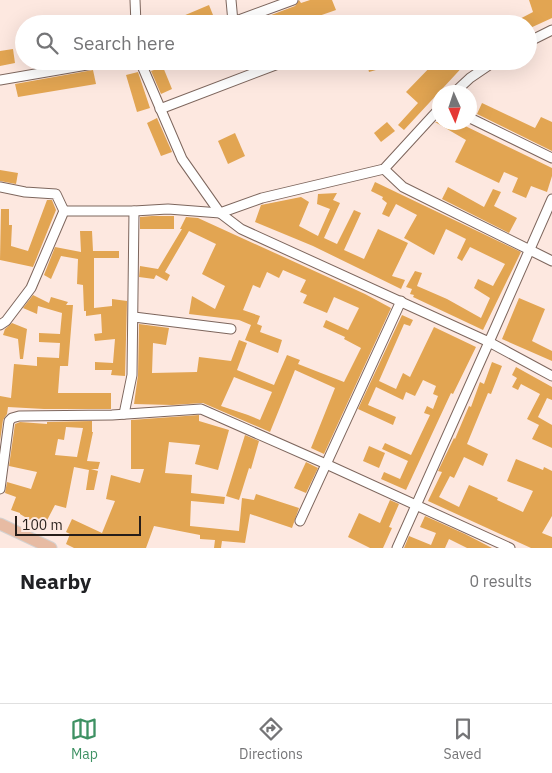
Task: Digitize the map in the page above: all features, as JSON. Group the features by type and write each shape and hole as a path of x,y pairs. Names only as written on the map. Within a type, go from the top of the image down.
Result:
{"main road":[{"path":"0,524 51,548"}],"street":[{"path":"134,0 135,15"},
{"path":"231,15 232,0"},
{"path":"252,15 293,0"},
{"path":"537,38 552,30"},
{"path":"0,80 58,70"},
{"path":"144,70 182,159 220,213 241,228 489,342 552,376"},
{"path":"160,109 262,70"},
{"path":"462,85 482,70"},
{"path":"64,211 168,209 220,213 262,198 384,169 432,117"},
{"path":"477,121 552,158"},
{"path":"384,169 403,188 552,261"},
{"path":"0,188 56,194 64,211 31,288 6,321 0,325"},
{"path":"397,548 531,251 552,199"},
{"path":"124,414 132,375 134,211"},
{"path":"300,521 401,301"},
{"path":"134,317 231,328"},
{"path":"0,489 9,421 12,418 19,416 124,414 201,409 416,504 510,548"}],"building":[{"path":"299,0 301,3 310,0 332,0 336,10 322,15 271,15 295,6"},
{"path":"529,0 552,0 552,18 537,25 537,15 527,15 533,12"},
{"path":"209,5 213,15 185,15"},
{"path":"13,49 15,63 0,66 0,51"},
{"path":"93,70 96,84 18,97 15,84"},
{"path":"164,70 172,89 161,94 151,71"},
{"path":"427,70 460,70 446,85 432,85 432,100 404,130 398,125 418,103 406,92"},
{"path":"138,72 150,108 137,112 126,75"},
{"path":"482,103 535,128 541,117 552,122 552,151 477,114"},
{"path":"157,118 172,152 161,156 147,123"},
{"path":"387,122 395,131 381,142 374,133"},
{"path":"449,130 474,130 552,168 552,176 547,192 531,186 526,198 512,192 518,178 504,172 499,183 455,162 466,140"},
{"path":"235,133 245,156 228,164 218,141"},
{"path":"0,170 18,173 16,184 0,181"},
{"path":"375,182 521,252 483,330 413,297 414,295 410,294 412,289 406,287 415,271 422,273 417,286 447,299 481,318 490,298 474,288 478,279 493,286 505,264 470,247 462,261 457,258 466,239 446,229 434,255 404,238 417,215 396,204 389,217 382,214 387,203 382,199 383,197 371,191"},
{"path":"448,187 484,207 493,189 501,192 494,206 517,218 509,233 442,199"},
{"path":"337,193 333,200 340,203 324,238 337,244 354,210 361,213 344,250 364,259 378,229 408,243 392,276 405,280 401,289 313,246 255,222 261,205 301,197 309,202 299,226 318,236 330,209 317,204 318,194"},
{"path":"47,200 52,200 56,210 33,267 0,260 1,209 9,209 9,225 12,225 11,246 28,251"},
{"path":"174,216 174,229 140,229 140,217"},
{"path":"186,217 198,218 365,294 391,308 324,454 311,448 335,388 295,370 270,432 203,403 172,405 134,404 138,375 139,324 169,328 166,345 153,343 152,373 197,372 199,357 231,361 239,340 247,343 237,370 274,385 287,355 300,360 298,364 344,382 361,348 344,339 345,337 323,327 326,320 348,330 359,308 334,297 327,313 303,303 307,295 300,292 306,280 283,270 279,278 267,272 260,288 253,285 243,310 260,316 257,324 262,326 260,332 282,340 278,353 245,340 251,325 239,320 189,314 192,296 215,309 225,286 202,274 216,244 189,231 165,272 170,275 167,281 156,275 154,279 139,277 140,266 158,269 182,229 180,229","holes":["234,377 272,392 260,420 221,406"]},
{"path":"80,231 92,231 93,251 119,251 119,258 94,258 94,308 112,306 112,299 127,301 125,376 111,375 112,370 95,370 95,362 113,363 115,339 95,341 94,334 102,333 101,314 86,316 86,311 84,311 83,285 77,284 78,259 61,256 51,279 44,275 55,247 81,252"},
{"path":"33,295 49,303 51,297 68,302 66,305 73,305 68,366 60,366 58,393 111,393 111,409 8,407 7,414 3,420 0,441 0,396 11,398 14,364 37,366 37,357 59,358 60,343 39,342 39,333 60,334 62,313 38,306 37,314 23,308"},
{"path":"519,298 545,309 532,341 552,351 552,361 502,339"},
{"path":"402,315 413,320 410,326 404,324 379,381 396,389 403,373 410,377 434,327 476,347 453,394 451,393 406,490 381,479 384,472 400,479 408,461 382,449 385,443 411,455 430,415 424,413 427,406 433,409 438,396 433,394 436,386 423,380 415,396 406,392 403,400 376,387 368,405 396,417 393,425 358,409"},
{"path":"12,323 27,329 23,359 20,359 18,339 3,335 5,329"},
{"path":"492,362 502,366 491,394 488,393 467,444 488,454 483,466 464,457 454,478 450,476 439,497 459,507 469,485 523,512 533,491 507,481 516,459 543,470 544,467 552,471 552,516 542,533 552,537 552,548 531,548 428,501 442,472 438,471 455,439 469,406 471,407 480,382 484,384"},
{"path":"516,367 552,387 552,400 547,398 538,417 552,425 552,448 532,439 539,425 527,419 540,394 521,384 518,390 512,387 517,378 512,375"},
{"path":"199,415 199,421 229,430 218,470 195,464 200,445 169,442 165,473 192,475 191,493 225,497 224,504 191,501 190,526 239,531 242,498 254,500 256,494 299,508 292,528 250,514 245,543 222,541 221,548 214,548 215,540 200,539 200,535 154,526 146,548 74,548 66,544 70,534 66,532 72,519 102,533 115,501 106,499 111,475 140,483 144,469 131,469 131,420"},
{"path":"92,421 93,432 87,461 100,462 98,469 91,469 98,471 94,490 86,490 89,470 74,467 66,508 55,505 43,528 20,513 11,510 16,497 5,493 7,482 31,489 37,472 9,466 15,424 20,422 47,424 47,422","holes":["66,427 83,428 77,457 55,455 58,439 64,440"]},
{"path":"245,435 259,441 239,500 226,496"},
{"path":"369,446 385,453 379,468 363,461"},
{"path":"306,462 318,468 306,493 294,488"},
{"path":"390,500 399,504 389,527 392,528 383,548 370,548 348,537 359,513 380,523"},
{"path":"425,516 492,548 467,548 449,539 445,548 404,548 409,536 431,545 436,533 420,527"}]}
